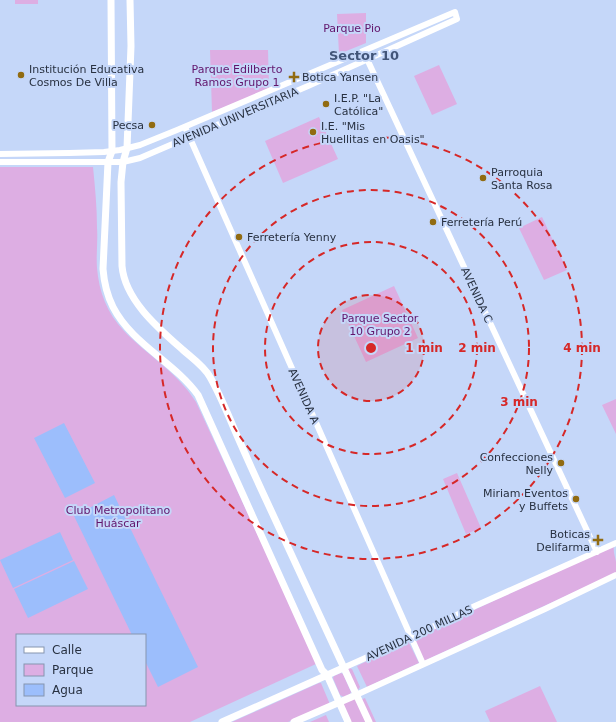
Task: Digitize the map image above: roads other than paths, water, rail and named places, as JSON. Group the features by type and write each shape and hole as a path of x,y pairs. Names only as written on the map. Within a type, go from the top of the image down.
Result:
{"main road":[{"path":"111,0 112,151 108,162 103,269 104,282 108,296 118,316 128,329 142,343 178,372 198,395 324,674 348,722"},
{"path":"130,0 131,46 128,148 123,162 121,182 122,273 132,295 146,315 202,366 209,376 222,400 261,489 369,722"},
{"name":"AVENIDA 200 MILLAS","path":"222,722 324,674 344,668"},
{"path":"294,722 356,695"}],"street":[{"name":"AVENIDA UNIVERSITARIA","path":"0,154 112,151 140,145 455,12 457,19 308,86 140,158 123,162 0,162"},
{"name":"AVENIDA C","path":"366,59 597,552"},
{"name":"AVENIDA A","path":"185,127 423,664"},
{"name":"AVENIDA 200 MILLAS","path":"344,668 475,606 616,543"},
{"path":"356,695 616,575"}],"water":[{"path":"64,423 95,483 65,498 34,438"},
{"path":"114,495 198,667 158,687 146,663 146,634 132,634 74,516"},
{"path":"60,532 73,560 13,588 0,560"},
{"path":"74,561 88,589 28,618 14,589"}],"place":[{"name":"Institución Educativa Cosmos De Villa","path":"21,75"},
{"name":"Botica Yansen","path":"294,77"},
{"name":"I.E.P. \"La Católica\"","path":"326,104"},
{"name":"Pecsa","path":"152,125"},
{"name":"I.E. \"Mis Huellitas en Oasis\"","path":"313,132"},
{"name":"Parroquia Santa Rosa","path":"483,178"},
{"name":"Ferretería Perú","path":"433,222"},
{"name":"Ferretería Yenny","path":"239,237"},
{"name":"Confecciones Nelly","path":"561,463"},
{"name":"Miriam Eventos y Buffets","path":"576,499"},
{"name":"Boticas Delifarma","path":"598,540"}],"district":[{"name":"Sector 10","path":"364,55"}],"park label":[{"name":"Parque Pio","path":"352,28"},
{"name":"Parque Edilberto Ramos Grupo 1","path":"237,75"},
{"name":"Parque Sector 10 Grupo 2","path":"380,324"},
{"name":"Club Metropolitano Huáscar","path":"118,516"}]}
